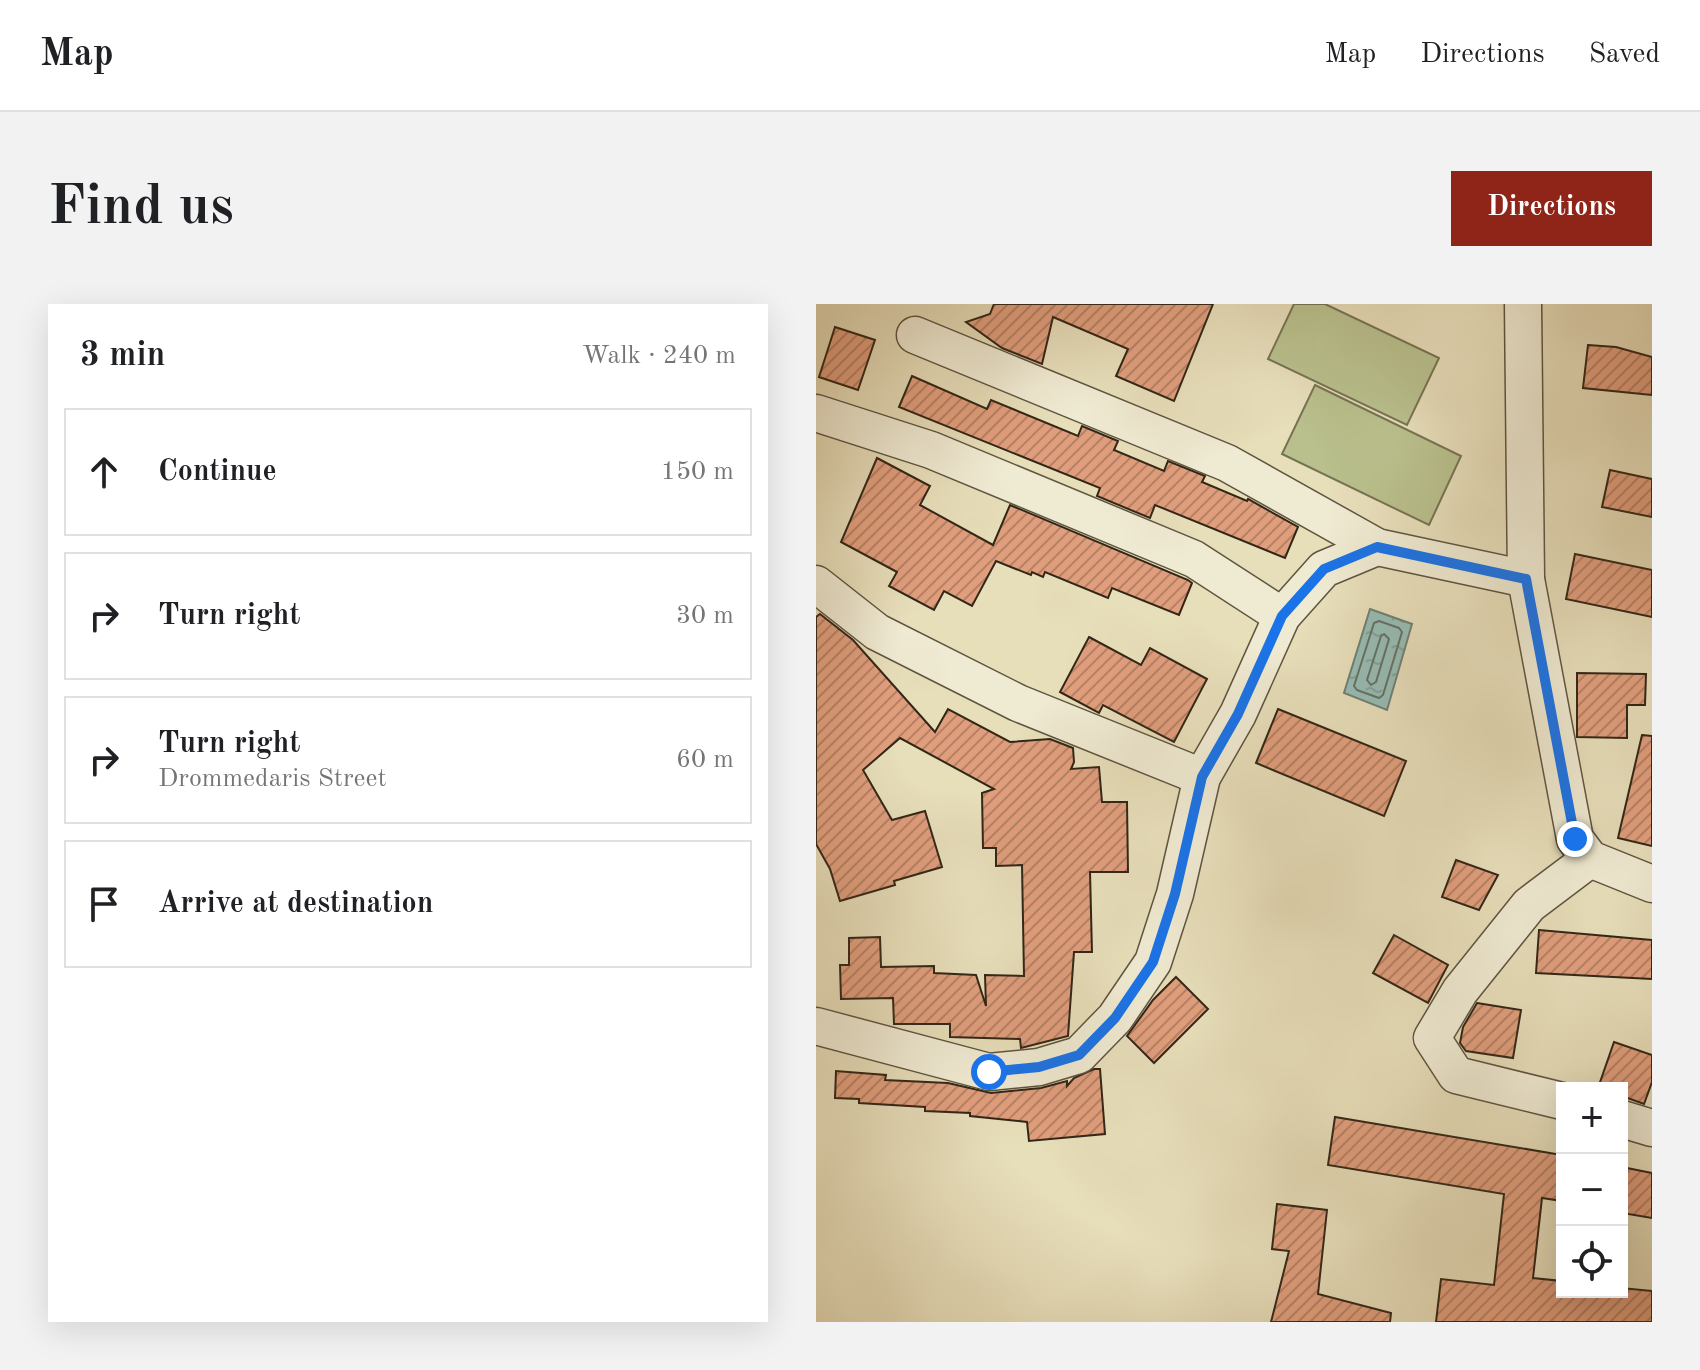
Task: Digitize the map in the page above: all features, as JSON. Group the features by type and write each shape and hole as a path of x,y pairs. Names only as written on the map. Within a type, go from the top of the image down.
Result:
{"street":[{"path":"1523,304 1526,579 1575,839 1590,859 1652,884"},
{"path":"915,335 1227,463 1377,547 1526,579"},
{"path":"816,413 931,450 1194,559 1282,616"},
{"path":"817,1021 989,1072 1039,1067 1079,1055 1115,1018 1153,962 1175,894 1202,777 1238,714 1282,616 1324,569 1377,547"},
{"path":"816,584 877,632 1018,703 1202,777"},
{"path":"1556,1100 1456,1075 1432,1038 1460,991 1529,905 1590,859"},
{"path":"1628,1121 1652,1128"}],"green space":[{"path":"1294,304 1325,304 1439,358 1407,425 1268,359"},
{"path":"1315,385 1461,456 1429,525 1282,454"}],"water":[{"path":"1370,609 1412,624 1387,710 1344,693"}],"building":[{"path":"994,304 1213,304 1174,401 1116,376 1128,349 1053,317 1042,364 1002,348 966,322 990,314"},
{"path":"835,327 875,340 858,390 819,377"},
{"path":"1588,345 1616,347 1652,357 1652,395 1583,388"},
{"path":"912,376 987,409 991,400 1078,436 1082,426 1118,441 1114,450 1164,471 1168,461 1205,476 1202,482 1248,499 1298,527 1285,558 1155,505 1150,518 1097,496 1100,488 899,407"},
{"path":"877,458 930,486 920,505 993,545 1010,505 1188,580 1192,583 1179,615 1112,588 1108,598 1045,572 1043,577 1032,572 1031,575 996,561 972,606 944,591 934,610 889,586 897,572 841,542"},
{"path":"1610,470 1652,479 1652,517 1602,507"},
{"path":"1575,554 1652,570 1652,617 1566,599"},
{"path":"820,614 853,640 935,732 948,709 1010,742 1050,739 1073,748 1071,769 1099,767 1102,802 1127,802 1128,872 1090,872 1092,952 1074,952 1068,1036 1021,1048 1020,1039 950,1037 950,1024 894,1024 893,998 841,999 840,965 849,965 849,938 880,937 881,967 934,966 934,973 976,975 986,1006 985,975 1024,976 1022,865 996,866 996,848 983,848 982,793 994,789 900,738 863,770 892,820 925,811 942,867 840,901 830,869 816,844 816,617"},
{"path":"1089,637 1141,665 1150,648 1207,679 1174,742 1103,705 1099,713 1060,692"},
{"path":"1577,673 1646,674 1645,705 1627,705 1627,738 1577,737"},
{"path":"1278,709 1406,761 1384,816 1256,763"},
{"path":"1642,735 1652,736 1652,846 1618,838"},
{"path":"1456,860 1498,875 1479,910 1442,897"},
{"path":"1539,930 1652,940 1652,979 1536,973"},
{"path":"1394,935 1448,965 1428,1003 1373,973"},
{"path":"1176,977 1208,1009 1154,1063 1127,1036 1153,1000"},
{"path":"1477,1003 1521,1010 1513,1058 1466,1051 1460,1043 1463,1027"},
{"path":"1614,1042 1652,1055 1652,1082 1644,1104 1628,1098 1628,1082 1600,1082"},
{"path":"1100,1069 1105,1134 1029,1141 1027,1122 835,1098 836,1071 886,1075 885,1080 948,1083 991,1093 1041,1088 1067,1081 1067,1086 1074,1078"},
{"path":"1335,1117 1556,1154 1556,1200 1542,1198 1533,1278 1556,1280 1556,1298 1628,1298 1628,1289 1652,1291 1652,1322 1436,1322 1441,1279 1494,1285 1504,1194 1328,1165"},
{"path":"1628,1168 1652,1173 1652,1218 1628,1214"},
{"path":"1277,1204 1327,1210 1318,1294 1391,1313 1390,1322 1271,1322 1289,1251 1272,1249"}],"route":[{"path":"989,1072 1039,1067 1079,1055 1115,1018 1153,962 1175,894 1202,777 1238,714 1282,616 1324,569 1377,547 1526,579 1575,839"}]}
